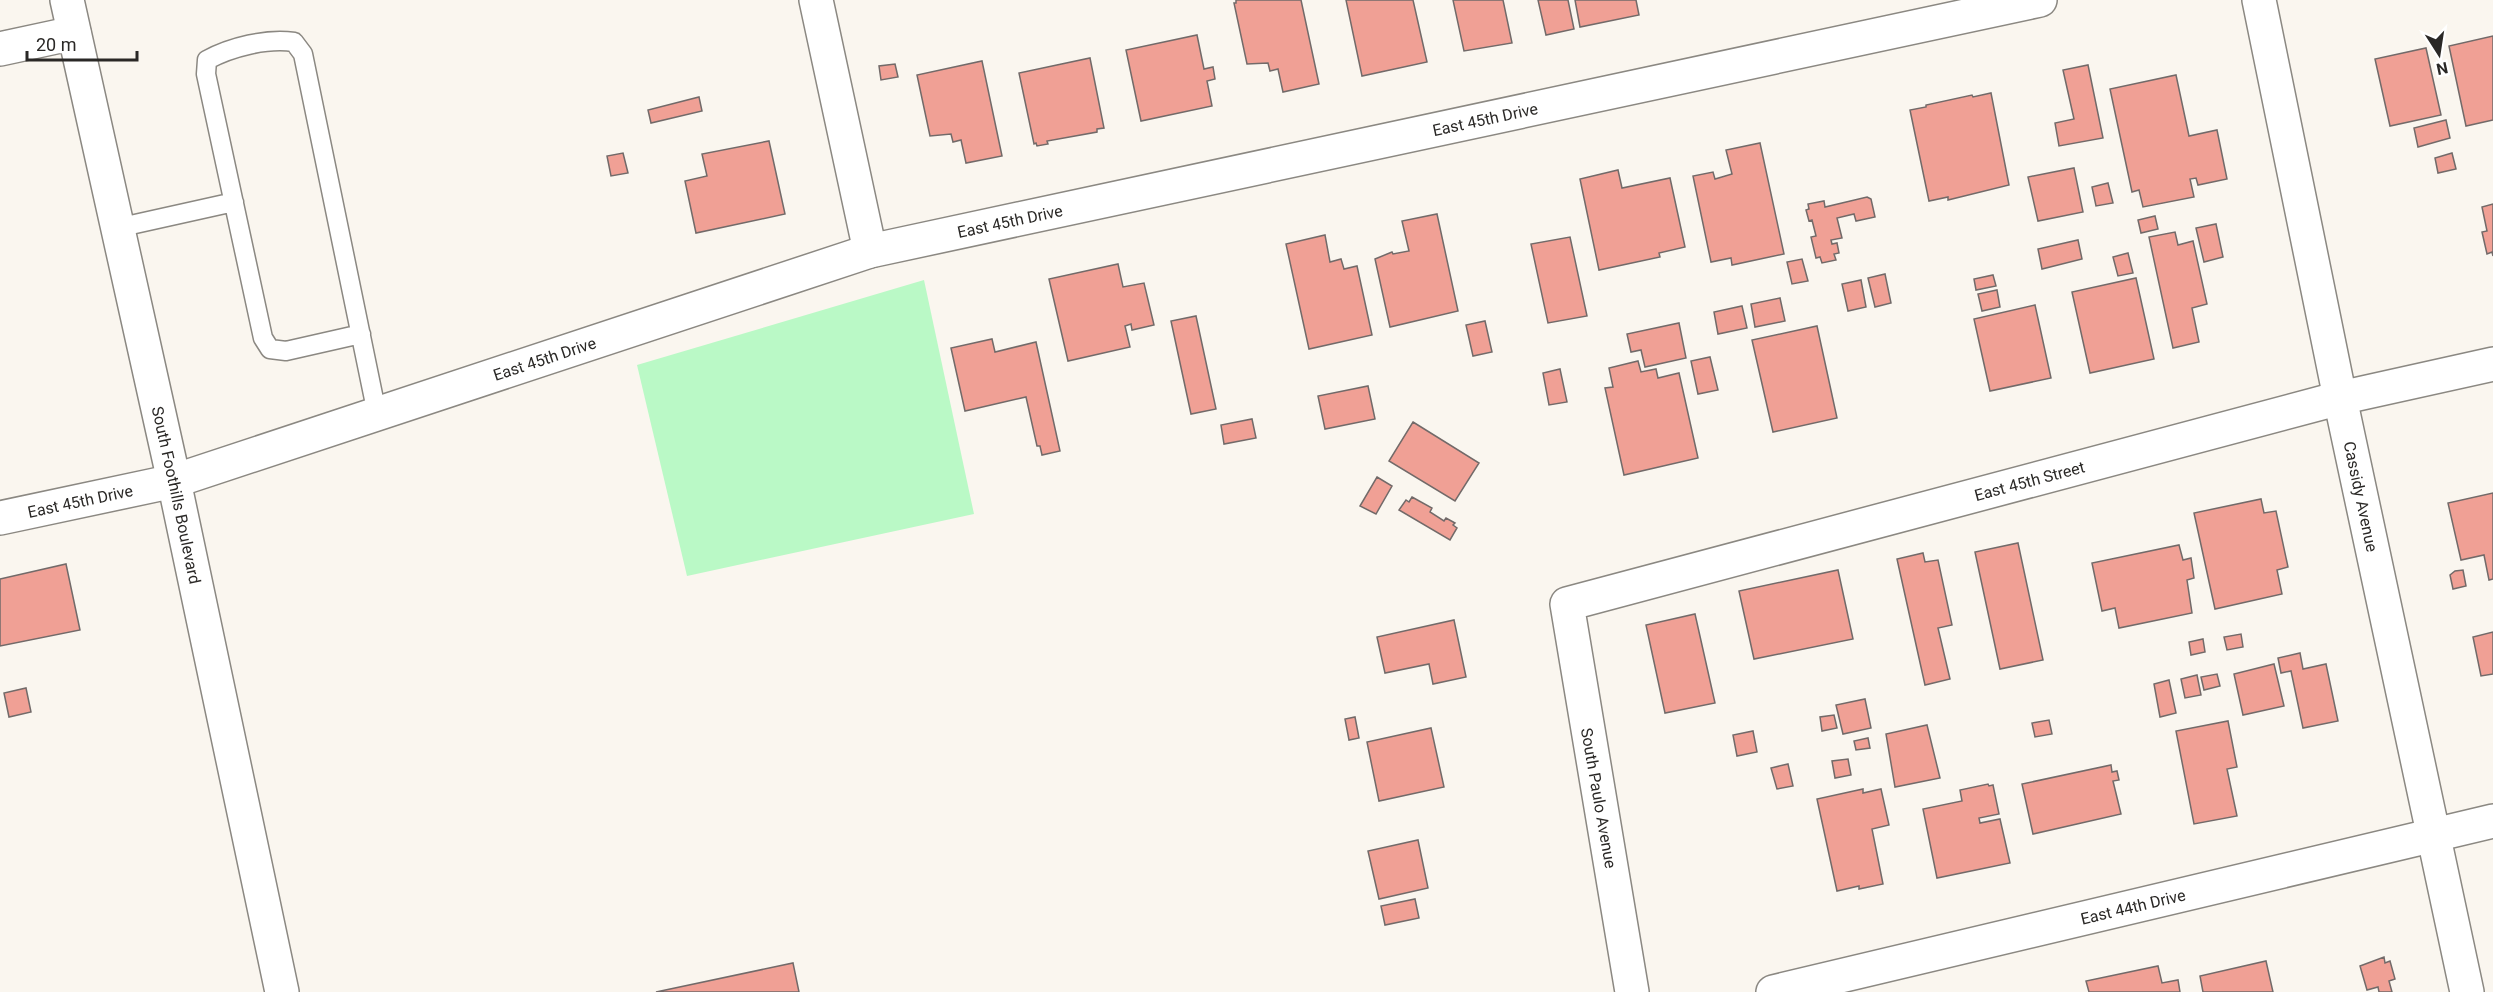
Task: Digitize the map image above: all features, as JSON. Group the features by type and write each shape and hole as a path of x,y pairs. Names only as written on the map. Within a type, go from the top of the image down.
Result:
{"street":[{"name":"South Foothills Boulevard","path":"67,0 174,481 282,992"},
{"path":"816,0 870,251"},
{"name":"East 45th Drive","path":"0,518 174,481 870,251 2040,0"},
{"name":"Cassidy Avenue","path":"2259,0 2340,398 2467,992"},
{"path":"0,49 74,33"},
{"name":"East 45th Street","path":"1567,604 2340,398 2493,364"},
{"name":"South Paulo Avenue","path":"1567,604 1632,992"},
{"name":"East 44th Drive","path":"1773,992 2493,821"}],"lane":[{"path":"361,334 286,351 270,349 263,338 206,74 207,60 219,53 279,40 294,42 303,54 361,334 377,414"},
{"path":"117,228 234,202"}],"green space":[{"path":"924,280 974,514 687,576 637,365"}],"building":[{"path":"1236,0 1301,0 1319,84 1283,92 1278,69 1270,71 1268,63 1247,64 1234,3"},
{"path":"1346,0 1413,0 1427,62 1362,76"},
{"path":"1453,0 1503,0 1512,43 1464,51"},
{"path":"1538,0 1568,0 1574,29 1546,35"},
{"path":"1575,0 1636,0 1639,15 1580,27"},
{"path":"1197,35 1204,69 1213,67 1215,79 1207,81 1212,106 1141,121 1126,50"},
{"path":"2493,36 2493,120 2466,126 2449,46"},
{"path":"2426,48 2441,115 2390,126 2375,59"},
{"path":"1090,58 1104,128 1097,129 1097,132 1047,141 1048,144 1037,146 1036,143 1034,144 1019,73"},
{"path":"982,61 1002,156 966,163 961,140 953,142 951,134 930,136 917,75"},
{"path":"895,64 898,77 881,80 879,66"},
{"path":"2088,65 2103,138 2059,146 2055,123 2074,119 2063,70"},
{"path":"2176,75 2189,136 2217,130 2227,179 2198,185 2196,178 2190,179 2194,197 2143,207 2139,190 2132,192 2110,89"},
{"path":"1991,93 2009,185 1948,200 1948,197 1929,201 1910,110 1972,95 1973,97"},
{"path":"699,97 702,111 651,123 648,110"},
{"path":"2446,120 2450,138 2418,147 2414,128"},
{"path":"769,141 785,214 696,233 685,181 707,176 702,154"},
{"path":"1760,143 1784,254 1732,265 1731,258 1711,262 1693,176 1713,172 1715,179 1732,174 1726,150"},
{"path":"623,153 628,173 611,176 607,156"},
{"path":"2452,153 2456,169 2438,173 2435,158"},
{"path":"2074,168 2083,212 2038,221 2028,177"},
{"path":"1618,170 1622,188 1670,178 1685,247 1659,253 1660,257 1599,270 1580,179"},
{"path":"2108,183 2113,203 2096,206 2092,187"},
{"path":"1867,197 1871,199 1875,217 1856,221 1854,214 1837,218 1842,238 1831,240 1832,244 1837,243 1839,253 1834,254 1836,260 1822,263 1820,257 1816,258 1811,237 1816,236 1812,220 1809,221 1806,210 1809,209 1808,204 1824,201 1825,207"},
{"path":"2493,204 2493,256 2492,252 2487,254 2482,232 2487,231 2482,207"},
{"path":"1437,214 1458,311 1390,327 1375,259 1392,252 1393,254 1409,251 1402,221"},
{"path":"2155,216 2158,229 2141,233 2138,220"},
{"path":"2216,224 2223,257 2204,262 2196,228"},
{"path":"2175,232 2178,245 2193,241 2207,304 2192,308 2199,342 2173,348 2149,237"},
{"path":"1325,235 1330,262 1341,259 1344,269 1357,266 1372,335 1309,349 1286,244"},
{"path":"1570,237 1587,316 1548,323 1531,244"},
{"path":"2078,240 2082,259 2042,269 2038,249"},
{"path":"2128,253 2133,273 2118,276 2113,257"},
{"path":"1802,259 1808,281 1792,284 1787,262"},
{"path":"1118,264 1123,287 1144,283 1154,325 1132,330 1131,324 1125,326 1130,347 1068,361 1049,279"},
{"path":"1885,274 1891,303 1875,307 1868,278"},
{"path":"1993,275 1996,286 1976,290 1974,279"},
{"path":"2136,278 2154,359 2090,373 2072,292"},
{"path":"1861,280 1866,307 1848,311 1842,284"},
{"path":"1997,290 2000,307 1982,311 1978,294"},
{"path":"1780,298 1785,321 1755,327 1751,304"},
{"path":"2035,305 2051,378 1990,391 1974,319"},
{"path":"1742,306 1747,328 1718,334 1714,312"},
{"path":"1196,316 1216,409 1191,414 1171,321"},
{"path":"1485,321 1492,352 1473,356 1466,325"},
{"path":"1679,323 1686,358 1645,367 1641,350 1631,352 1627,334"},
{"path":"1817,326 1837,418 1773,432 1752,340"},
{"path":"992,339 995,352 1036,342 1060,451 1042,455 1040,446 1037,446 1026,397 965,411 951,348"},
{"path":"1710,357 1718,390 1698,394 1691,361"},
{"path":"1638,361 1641,372 1656,369 1658,378 1679,373 1698,458 1624,475 1605,388 1613,387 1609,368"},
{"path":"1560,369 1567,402 1549,405 1543,373"},
{"path":"1368,386 1375,419 1325,429 1318,396"},
{"path":"1252,419 1256,438 1224,444 1221,425"},
{"path":"1413,422 1479,463 1455,501 1389,461"},
{"path":"1377,477 1392,486 1376,514 1360,506"},
{"path":"2493,493 2493,579 2489,580 2484,555 2461,560 2448,503"},
{"path":"1412,497 1432,508 1430,512 1444,521 1446,518 1455,523 1453,525 1457,528 1450,540 1399,510 1406,500 1409,502"},
{"path":"2261,499 2264,513 2276,511 2288,567 2277,570 2282,594 2215,609 2194,513"},
{"path":"2018,543 2043,660 2000,669 1975,552"},
{"path":"2179,545 2183,560 2191,558 2194,578 2187,580 2192,613 2119,628 2115,608 2102,611 2092,563"},
{"path":"1923,553 1925,562 1938,560 1952,625 1938,628 1950,679 1925,685 1897,559"},
{"path":"66,564 80,630 0,646 0,579"},
{"path":"1838,570 1853,639 1754,659 1739,591"},
{"path":"2463,570 2466,586 2453,589 2450,575 2455,571"},
{"path":"1695,614 1715,703 1665,713 1646,625"},
{"path":"1454,620 1466,677 1433,684 1429,664 1385,673 1377,637"},
{"path":"2493,632 2493,674 2481,676 2473,637"},
{"path":"2241,634 2243,647 2227,650 2224,637"},
{"path":"2203,639 2205,652 2191,655 2189,642"},
{"path":"2300,653 2303,669 2326,664 2338,721 2303,728 2291,671 2281,673 2278,658"},
{"path":"2274,664 2284,706 2243,715 2234,674"},
{"path":"2217,674 2220,686 2204,690 2201,677"},
{"path":"2197,675 2201,695 2185,698 2181,679"},
{"path":"2169,680 2176,713 2160,717 2154,684"},
{"path":"26,688 31,712 9,717 4,693"},
{"path":"1865,699 1871,728 1843,734 1836,705"},
{"path":"1834,715 1837,728 1822,731 1820,717"},
{"path":"1355,717 1359,738 1349,740 1345,719"},
{"path":"2049,720 2052,734 2035,737 2032,723"},
{"path":"2228,721 2237,767 2227,769 2237,816 2194,824 2176,731"},
{"path":"1927,725 1940,778 1895,787 1886,734"},
{"path":"1431,728 1444,787 1379,801 1367,742"},
{"path":"1753,731 1757,752 1737,756 1733,735"},
{"path":"1868,738 1870,748 1856,750 1854,741"},
{"path":"1848,759 1851,775 1835,778 1832,761"},
{"path":"1788,764 1793,786 1777,789 1771,768"},
{"path":"2111,765 2112,772 2117,771 2119,780 2113,781 2121,814 2033,834 2022,784"},
{"path":"1993,785 1999,814 1979,818 1980,823 2000,819 2010,863 1937,878 1923,809 1962,801 1960,790"},
{"path":"1863,789 1863,793 1881,789 1889,825 1872,829 1883,884 1837,891 1817,799"},
{"path":"1418,840 1428,888 1379,899 1368,851"},
{"path":"1415,899 1419,918 1385,925 1381,906"},
{"path":"2384,957 2385,963 2390,961 2395,979 2389,981 2392,992 2379,992 2378,987 2367,990 2360,966"},
{"path":"2266,961 2273,992 2203,992 2200,976"},
{"path":"793,963 799,992 656,992"},
{"path":"2158,966 2162,983 2178,980 2180,992 2089,992 2086,981"}]}
